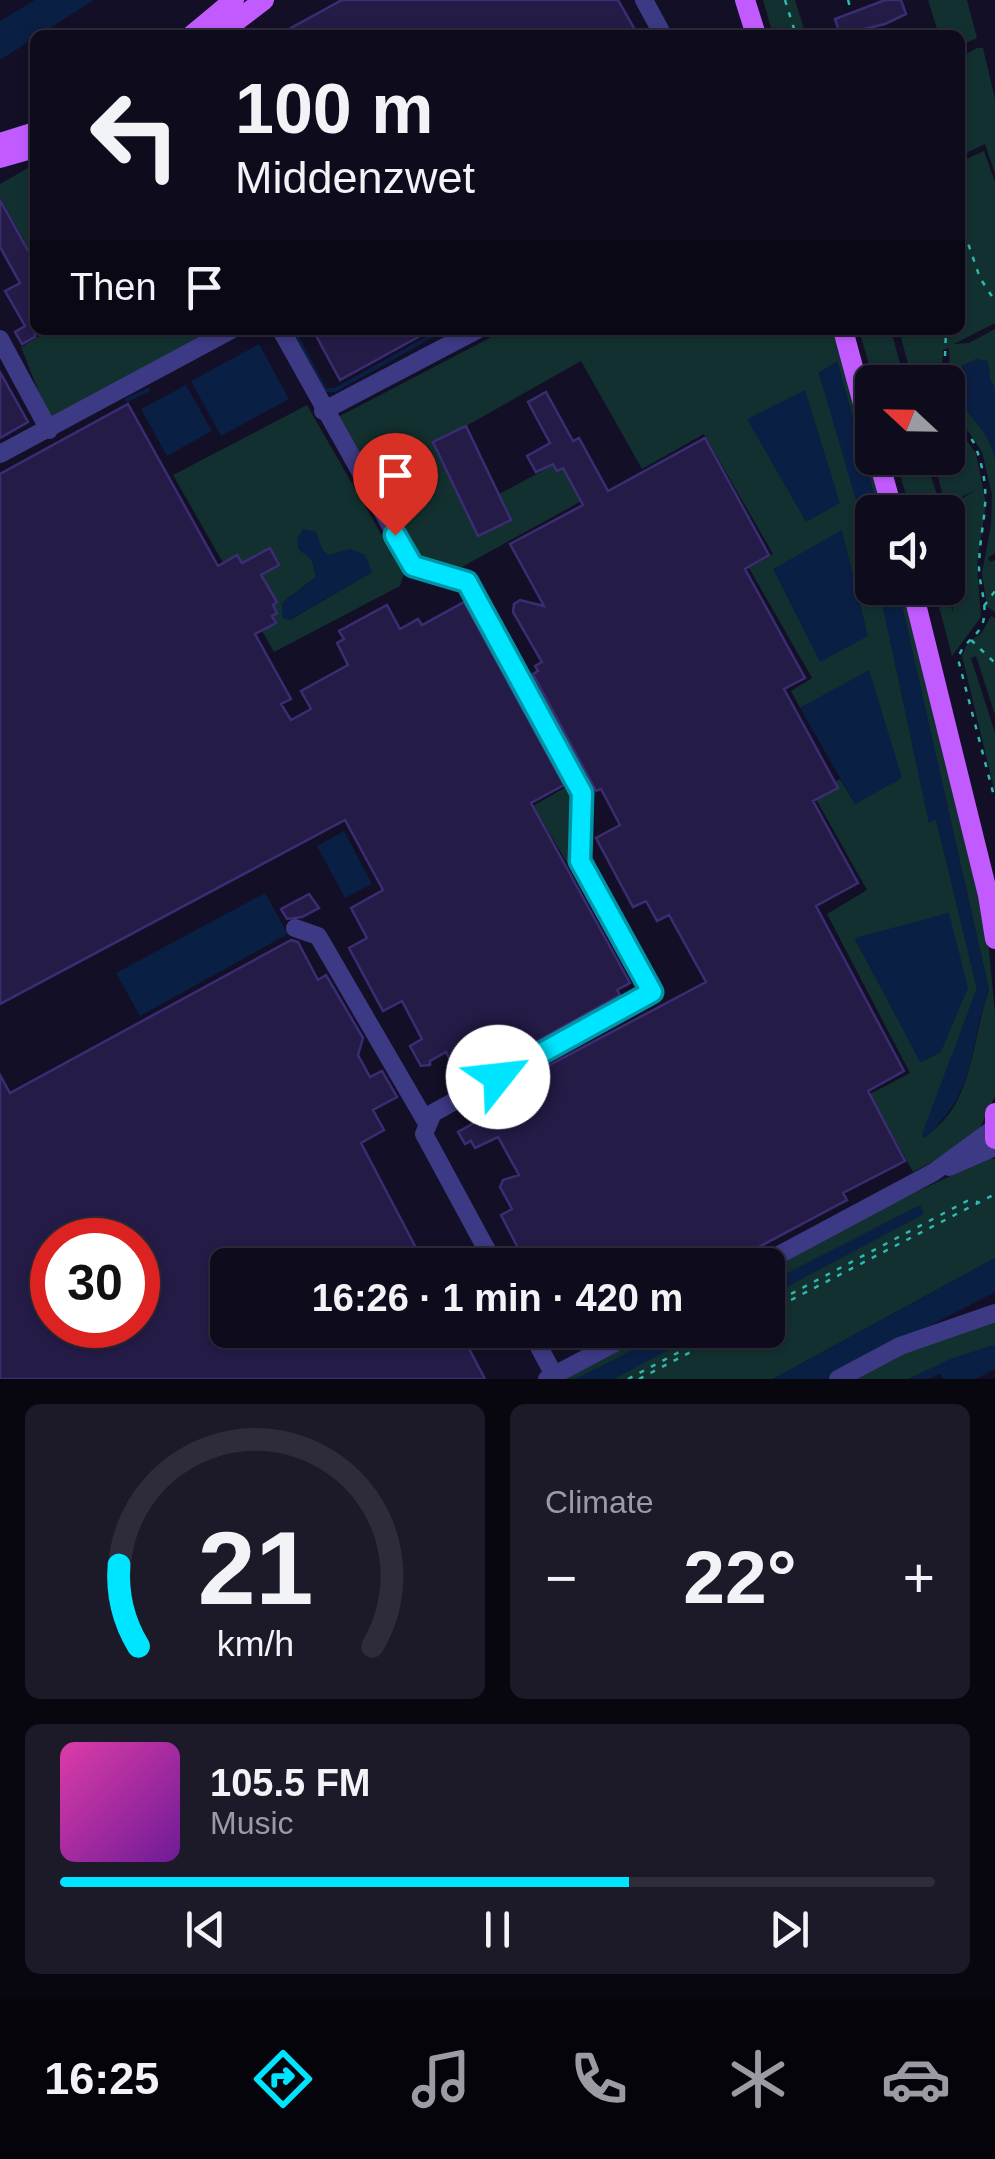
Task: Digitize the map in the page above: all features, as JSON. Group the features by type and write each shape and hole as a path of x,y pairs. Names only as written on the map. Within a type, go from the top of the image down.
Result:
{"main road":[{"path":"198,30 234,0"},
{"path":"225,30 264,0"},
{"path":"746,0 755,30"},
{"path":"758,0 767,30"},
{"path":"0,144 30,134"},
{"path":"0,158 30,149"},
{"path":"844,335 855,374"},
{"path":"855,335 864,365"},
{"path":"916,605 988,895 995,939"},
{"path":"927,605 995,882"}],"street":[{"path":"644,0 660,30"},
{"path":"0,454 222,335"},
{"path":"284,335 413,566 467,582 582,793 580,861 652,992 433,1113 424,1134 485,1248"},
{"path":"324,412 468,335"},
{"path":"0,339 49,430"},
{"path":"295,928 318,936 428,1124"},
{"path":"785,1252 934,1172 994,1132"},
{"path":"838,1379 900,1346 995,1313"},
{"path":"538,1348 551,1377 605,1348"}],"path":[{"path":"785,0 794,30"},
{"path":"848,0 850,7"},
{"path":"965,234 980,278 995,302"},
{"path":"945,365 946,335"},
{"path":"965,432 972,439 987,482 986,528 979,566 985,613 978,632 961,646 958,658 995,800"},
{"path":"984,607 995,591"},
{"path":"985,613 995,615"},
{"path":"968,638 995,664"},
{"path":"785,1303 995,1194"},
{"path":"785,1297 967,1201 979,1202"},
{"path":"628,1379 687,1348"},
{"path":"639,1379 698,1348"}],"green space":[{"path":"763,0 795,0 804,30 772,30"},
{"path":"928,0 967,0 977,38 965,44 965,30 937,30"},
{"path":"983,48 995,99 995,174 985,144 965,154 965,54"},
{"path":"984,151 995,182 995,323 954,344 969,343 995,329 995,388 977,359 964,365 949,365 949,348 943,350 942,365 908,365 901,338 906,335 965,335 965,160"},
{"path":"30,167 30,251 0,197 0,184"},
{"path":"41,335 206,335 60,417 48,416 21,347"},
{"path":"495,335 839,335 855,391 855,426 837,362 819,373 855,495 855,605 883,605 929,822 936,819 977,988 923,1137 940,1125 962,1091 989,990 902,605 912,605 982,877 995,1013 995,1096 979,1130 946,1155 913,1172 870,1094 910,1073 827,914 867,890 813,794 840,779 855,804 901,777 869,671 800,708 791,691 812,678 749,568 773,554 704,434 642,469 581,361 436,443 469,510 585,448 607,487 449,574 416,564 338,417","holes":["949,913 941,1052 921,1062 855,939"]},
{"path":"860,335 892,335 900,365 869,365"},
{"path":"965,376 995,459 995,553 988,558 990,562 995,560 995,612 987,607 982,573 992,495 982,452 965,426"},
{"path":"307,405 404,574 400,586 274,652 173,475","holes":["323,551 329,556 340,552 372,572 290,620 282,603 316,577 306,553"]},
{"path":"965,438 976,453 986,504 977,565 981,617 952,656 938,605 950,605 953,612 953,605 965,605 965,497 977,489 965,495 943,495 937,475 965,475"},
{"path":"869,475 879,475 884,495 874,495"},
{"path":"900,475 931,475 937,495 906,495"},
{"path":"991,616 995,618 995,715 976,656 971,658 995,733 995,793 962,656 968,642 981,634"},
{"path":"566,787 571,795 574,874 533,806"},
{"path":"989,1158 995,1159 995,1258 773,1379 560,1379 618,1348 785,1348 785,1259 871,1213"},
{"path":"995,1318 995,1345 951,1359 909,1379 846,1379 904,1349"}],"water":[{"path":"35,0 94,0 47,30 30,30 30,41 0,60 0,21"},
{"path":"259,344 289,399 221,436 191,381"},
{"path":"976,359 988,361 995,388 995,459 987,438 965,407 963,365"},
{"path":"837,361 855,426 855,475 869,475 874,495 855,497 819,373"},
{"path":"186,385 212,431 167,456 141,409"},
{"path":"805,390 840,503 806,522 747,419"},
{"path":"303,529 316,532 323,551 329,555 350,549 365,555 372,572 289,620 282,618 282,603 316,577 312,560 298,549 297,539"},
{"path":"842,530 855,583 855,605 860,605 868,636 820,662 773,569"},
{"path":"883,605 902,605 989,990 963,1085 943,1120 925,1138 922,1134 977,988 936,819 929,823"},
{"path":"869,670 902,778 855,804 800,708"},
{"path":"344,831 372,884 345,898 317,846"},
{"path":"265,893 288,934 140,1016 116,973"},
{"path":"949,913 968,988 941,1052 920,1062 855,938"},
{"path":"920,1205 924,1214 785,1288 785,1274"},
{"path":"995,1258 995,1292 827,1379 773,1379"},
{"path":"995,1345 995,1369 976,1379 944,1379 940,1374 929,1379 909,1379 951,1359"},
{"path":"637,1348 672,1348 614,1379 575,1379"}],"building":[{"path":"342,0 618,0 635,30 287,30"},
{"path":"885,0 901,0 906,14 860,30 838,30 835,19"},
{"path":"0,200 30,254 30,335 35,337 22,344 15,332 25,326 5,291 20,283 0,247"},
{"path":"316,335 422,335 340,380"},
{"path":"0,372 28,422 0,438"},
{"path":"546,392 573,441 579,438 608,491 705,438 769,555 745,569 805,678 784,689 838,788 813,801 858,883 816,906 904,1071 868,1091 905,1161 843,1193 847,1200 757,1248 518,1248 501,1215 512,1209 500,1187 503,1180 519,1175 498,1137 475,1148 471,1141 465,1144 458,1132 479,1120 474,1105 706,982 669,915 657,921 646,901 633,907 596,838 620,825 601,789 596,791 533,674 538,671 535,666 542,662 513,612 514,604 520,600 544,606 510,544 583,505 563,468 557,471 553,464 536,472 527,456 550,443 528,402"},
{"path":"128,404 218,566 237,555 242,563 270,548 279,565 261,575 277,602 273,605 277,613 272,616 276,623 255,634 291,699 281,704 291,720 311,709 301,691 348,665 337,643 344,639 339,631 387,605 400,629 418,619 422,625 464,602 564,785 531,803 630,983 617,990 620,995 457,1086 453,1078 458,1075 446,1052 430,1061 430,1065 421,1066 410,1046 422,1039 402,1001 383,1011 349,948 367,938 351,908 383,890 345,820 0,1004 0,474"},
{"path":"466,426 511,520 478,536 433,442"},
{"path":"309,894 319,908 287,919 281,909"},
{"path":"291,940 298,942 318,980 326,975 363,1038 358,1055 370,1077 382,1071 397,1097 373,1110 384,1130 361,1143 416,1248 210,1248 210,1348 469,1348 485,1379 0,1379 0,1075 10,1093"}],"waterway":[{"path":"296,335 325,390 335,390 433,335"},
{"path":"127,400 148,390"}],"route":[{"path":"395,535 413,566 467,582 582,793 580,861 652,992 498,1077"}]}
